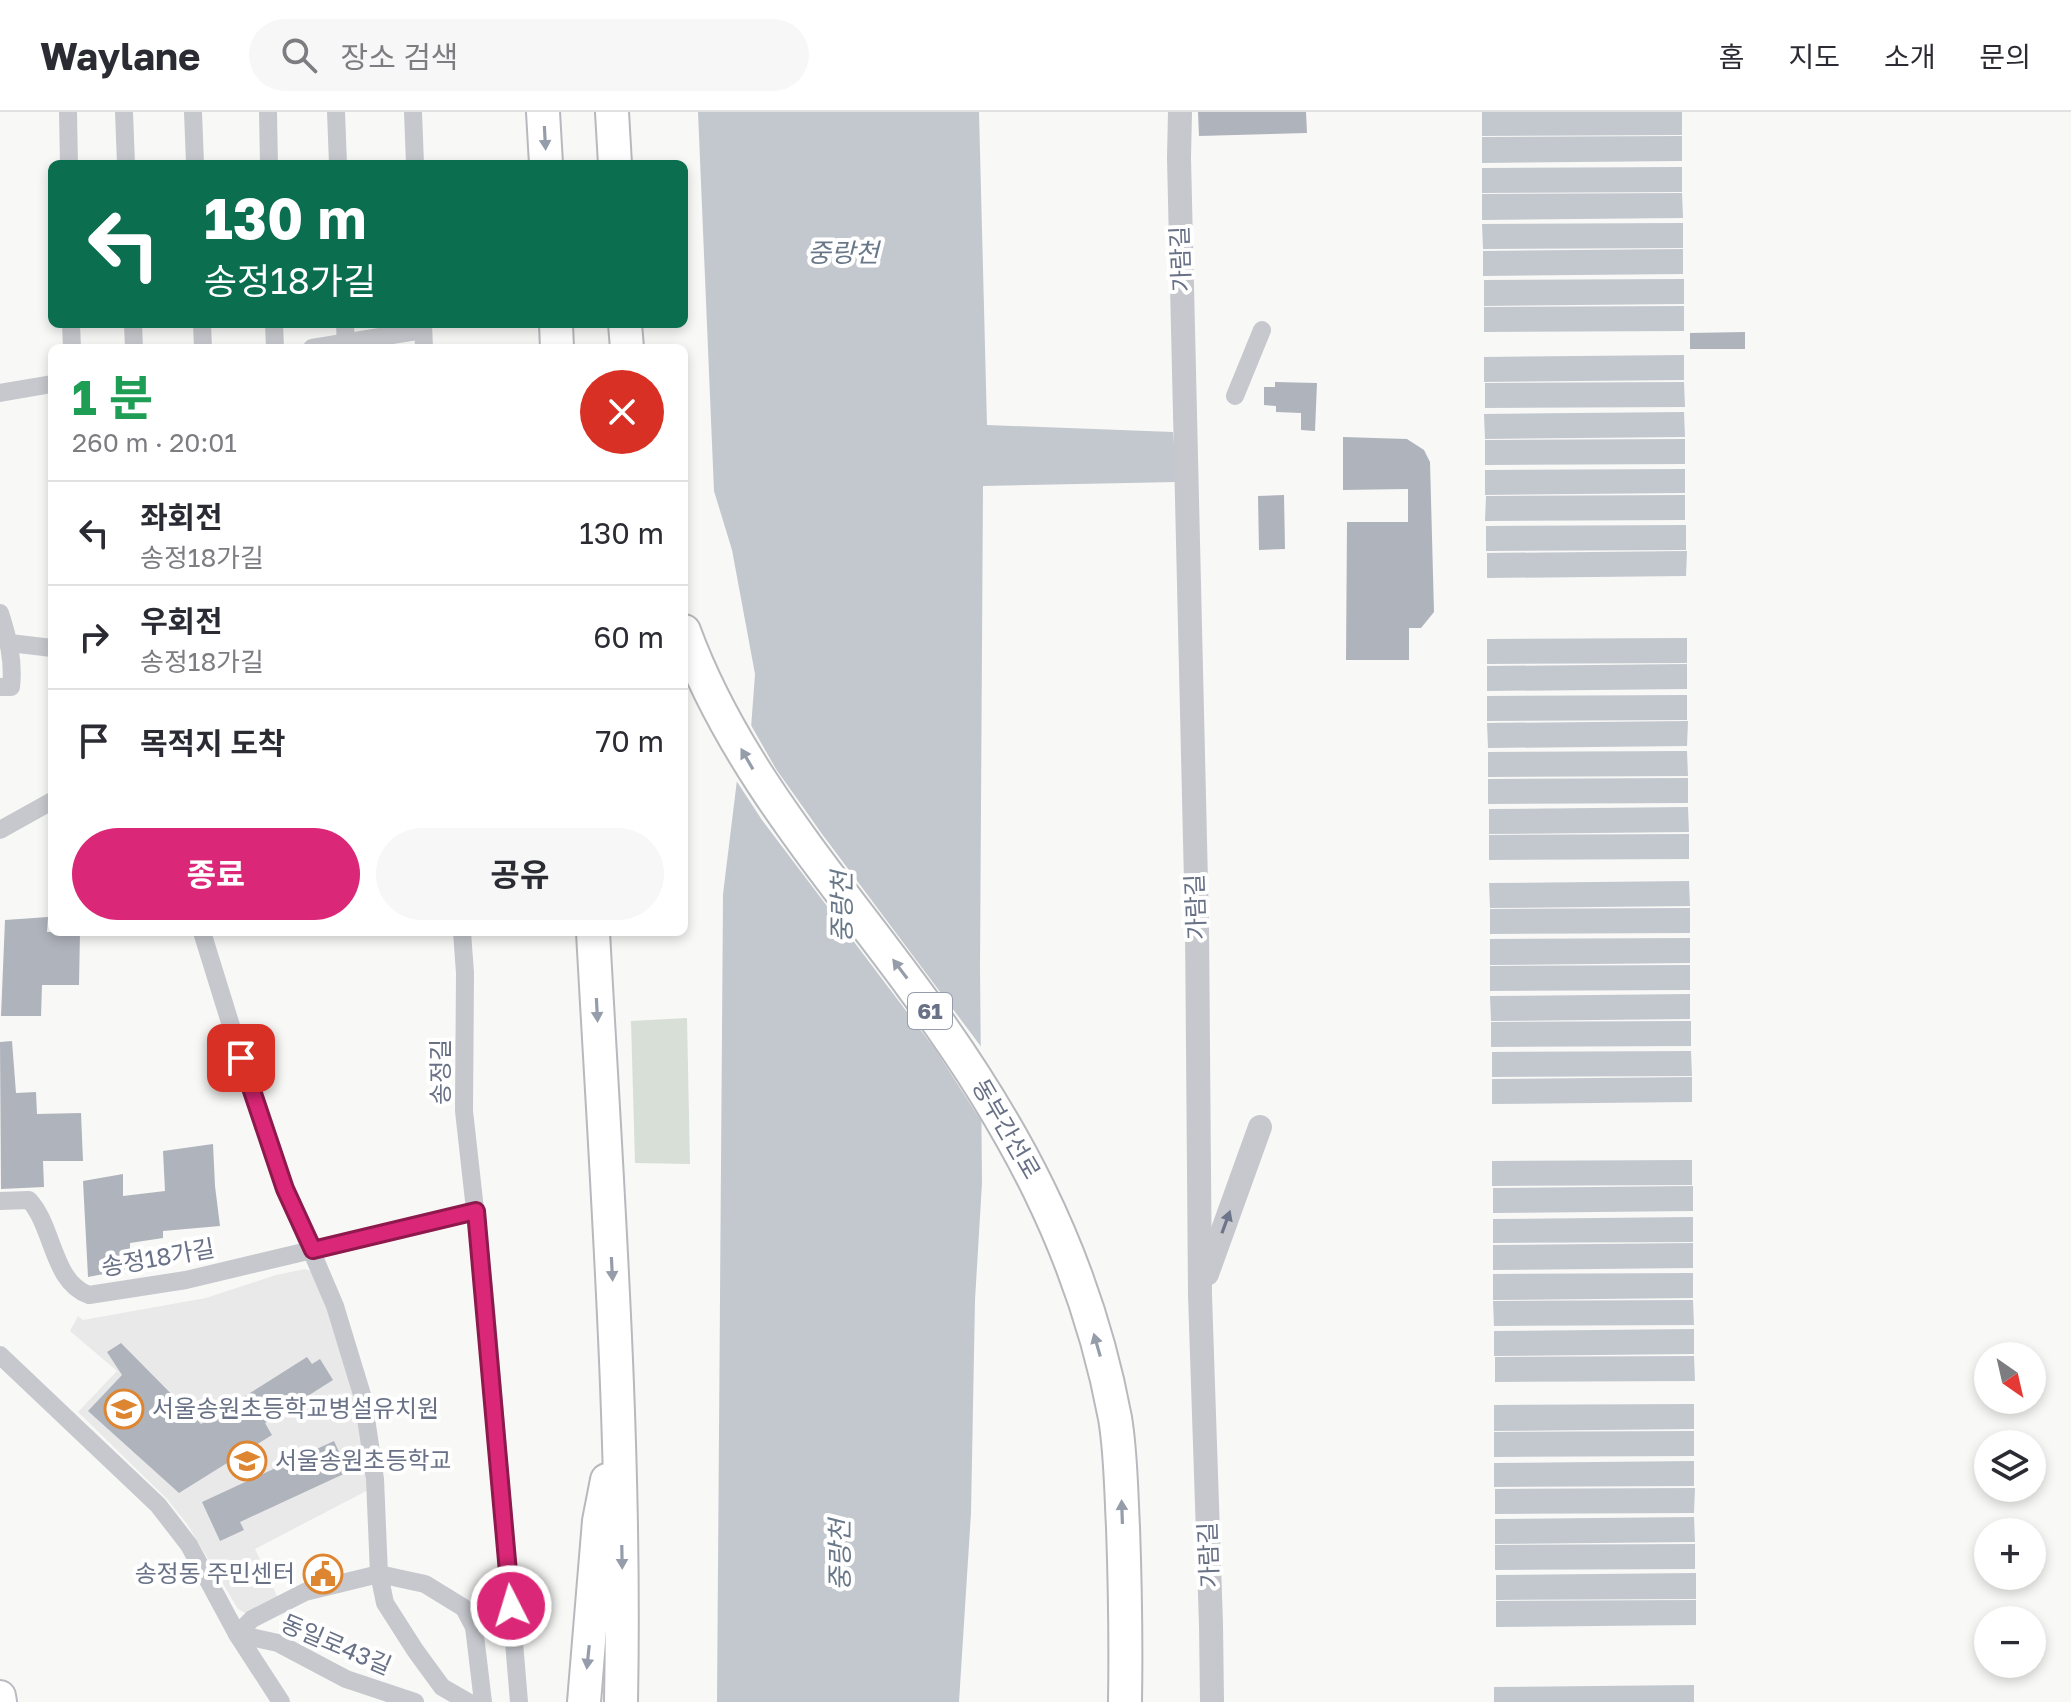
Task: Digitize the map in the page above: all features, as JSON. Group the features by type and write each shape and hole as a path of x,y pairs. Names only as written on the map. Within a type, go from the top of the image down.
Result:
{"highway":[{"path":"543,112 546,160"},
{"path":"612,112 615,160"},
{"name":"동부간선로","path":"688,640 728,725 777,807 969,1064 1008,1127 1054,1218 1100,1354 1115,1421 1124,1557 1125,1702"},
{"path":"593,936 619,1413 623,1580 621,1702"},
{"path":"584,1702 599,1521 619,1413"},
{"path":"1124,1557 1145,1702"}],"street":[{"path":"68,112 69,160"},
{"path":"124,112 126,160"},
{"path":"193,112 195,160"},
{"path":"268,112 269,160"},
{"path":"336,112 338,160"},
{"path":"413,112 415,160"},
{"name":"가람길","path":"1180,112 1197,925 1200,1295 1212,1702"},
{"path":"1235,396 1262,330"},
{"path":"359,344 423,334"},
{"path":"0,393 48,385"},
{"path":"0,613 10,643 11,687 0,687"},
{"path":"10,643 48,648"},
{"path":"0,830 48,803"},
{"path":"203,936 285,1189 335,1306 363,1398 375,1479 379,1574 385,1603 442,1687 464,1700"},
{"name":"송정길","path":"462,936 464,1111 476,1211"},
{"path":"1200,1295 1260,1127"},
{"name":"송정18가길","path":"8,1200 29,1200 40,1211 67,1279 78,1291 89,1295 186,1280 476,1211"},
{"path":"476,1211 519,1702"},
{"name":"동일로43길","path":"0,1355 158,1505 189,1545 237,1634 281,1702"},
{"path":"237,1634 252,1619 305,1592 379,1574 425,1584 464,1608 474,1627 483,1702"},
{"name":"동일로43길","path":"237,1634 278,1643 346,1679 415,1702"},
{"path":"440,1702 464,1700"}],"shaded area":[{"path":"687,1018 690,1164 635,1163 631,1021"},
{"name":"서울송원초등학교","path":"305,1269 311,1271 337,1330 374,1487 255,1549 278,1598 250,1616 238,1609 187,1524 167,1499 78,1412 117,1371 70,1331 78,1316 83,1320 206,1298"}],"water":[{"name":"중랑천","path":"698,112 979,112 987,425 1173,432 1177,482 983,486 982,1183 975,1300 971,1513 959,1702 717,1702 723,894 737,780 751,728 755,674 732,550 714,491"},
{"path":"1482,112 1682,112 1682,135 1482,136"},
{"path":"1682,136 1682,161 1482,163 1482,137"},
{"path":"1682,167 1682,192 1482,193 1482,168"},
{"path":"1682,193 1683,218 1482,220 1482,194"},
{"path":"1683,223 1683,248 1483,249 1482,224"},
{"path":"1683,249 1683,274 1483,276 1483,251"},
{"path":"1684,279 1684,304 1484,306 1484,280"},
{"path":"1684,306 1684,331 1484,332 1484,307"},
{"path":"1684,355 1684,380 1484,382 1484,357"},
{"path":"1684,382 1685,407 1485,408 1485,383"},
{"path":"1684,412 1685,437 1485,439 1484,414"},
{"path":"1685,439 1685,464 1485,465 1485,440"},
{"path":"1685,469 1685,493 1485,495 1485,470"},
{"path":"1685,495 1685,520 1485,521 1486,496"},
{"path":"1686,525 1686,550 1486,551 1486,526"},
{"path":"1687,551 1686,576 1487,578 1487,553"},
{"path":"1687,638 1687,663 1487,664 1487,639"},
{"path":"1687,664 1687,689 1487,691 1487,666"},
{"path":"1687,695 1687,720 1487,721 1487,696"},
{"path":"1688,721 1687,746 1488,748 1487,723"},
{"path":"1687,751 1688,776 1488,777 1488,752"},
{"path":"1688,778 1688,803 1488,804 1488,779"},
{"path":"1688,807 1689,832 1489,834 1489,809"},
{"path":"1689,834 1689,859 1489,860 1489,835"},
{"path":"1689,881 1690,906 1490,908 1489,883"},
{"path":"1690,908 1690,933 1490,934 1490,909"},
{"path":"1690,938 1690,963 1490,965 1490,939"},
{"path":"1690,965 1690,990 1490,991 1490,966"},
{"path":"1690,994 1690,1019 1491,1021 1490,996"},
{"path":"1691,1021 1691,1046 1491,1047 1491,1022"},
{"path":"1691,1051 1692,1076 1492,1077 1492,1052"},
{"path":"1692,1077 1692,1102 1492,1104 1492,1079"},
{"path":"1692,1160 1692,1185 1492,1186 1492,1161"},
{"path":"1693,1186 1693,1211 1493,1213 1493,1188"},
{"path":"1693,1217 1693,1242 1493,1243 1493,1219"},
{"path":"1693,1243 1693,1268 1493,1270 1493,1245"},
{"path":"1693,1273 1693,1298 1493,1300 1493,1274"},
{"path":"1693,1300 1694,1325 1494,1326 1493,1301"},
{"path":"1694,1329 1694,1354 1494,1356 1494,1331"},
{"path":"1694,1356 1695,1381 1495,1382 1495,1357"},
{"path":"1694,1404 1694,1429 1494,1431 1494,1405"},
{"path":"1694,1431 1694,1456 1494,1457 1494,1432"},
{"path":"1694,1461 1694,1486 1494,1487 1494,1463"},
{"path":"1695,1488 1694,1513 1495,1514 1495,1489"},
{"path":"1694,1517 1695,1542 1495,1544 1495,1519"},
{"path":"1695,1544 1695,1569 1495,1570 1495,1545"},
{"path":"1696,1573 1696,1599 1496,1600 1496,1575"},
{"path":"1696,1600 1696,1625 1496,1627 1496,1601"},
{"path":"1694,1685 1694,1702 1494,1702 1494,1687"}],"pier":[{"path":"748,720 776,769 822,834 985,1052 985,1127 935,1049 762,820 734,777"}],"building":[{"path":"1198,112 1306,112 1307,133 1199,136"},
{"path":"1745,332 1745,349 1690,349 1690,333"},
{"path":"1275,382 1317,383 1315,431 1301,430 1301,413 1276,412 1276,406 1264,405 1264,387 1275,387"},
{"path":"1343,437 1407,439 1424,450 1430,462 1434,612 1421,628 1409,628 1409,660 1346,660 1347,522 1408,522 1408,489 1343,490"},
{"path":"1284,495 1285,549 1259,550 1258,496"},
{"path":"48,917 48,936 80,936 79,985 42,985 41,1016 1,1016 5,920"},
{"path":"12,1041 16,1093 36,1092 37,1114 81,1113 83,1161 43,1161 44,1187 1,1189 0,1042"},
{"path":"213,1144 220,1226 163,1231 163,1238 130,1243 130,1269 88,1277 83,1181 123,1174 123,1196 165,1191 163,1151"},
{"path":"121,1343 201,1424 307,1357 312,1364 320,1359 333,1380 265,1423 272,1435 179,1493 88,1411 122,1375 107,1352"},
{"path":"334,1441 348,1472 240,1522 244,1530 220,1541 202,1502"}],"place":[{"name":"서울송원초등학교병설유치원","path":"124,1409"},
{"name":"서울송원초등학교","path":"247,1461"},
{"name":"송정동 주민센터","path":"323,1574"}],"route":[{"path":"241,1058 285,1189 313,1250 476,1211 511,1606"}]}
